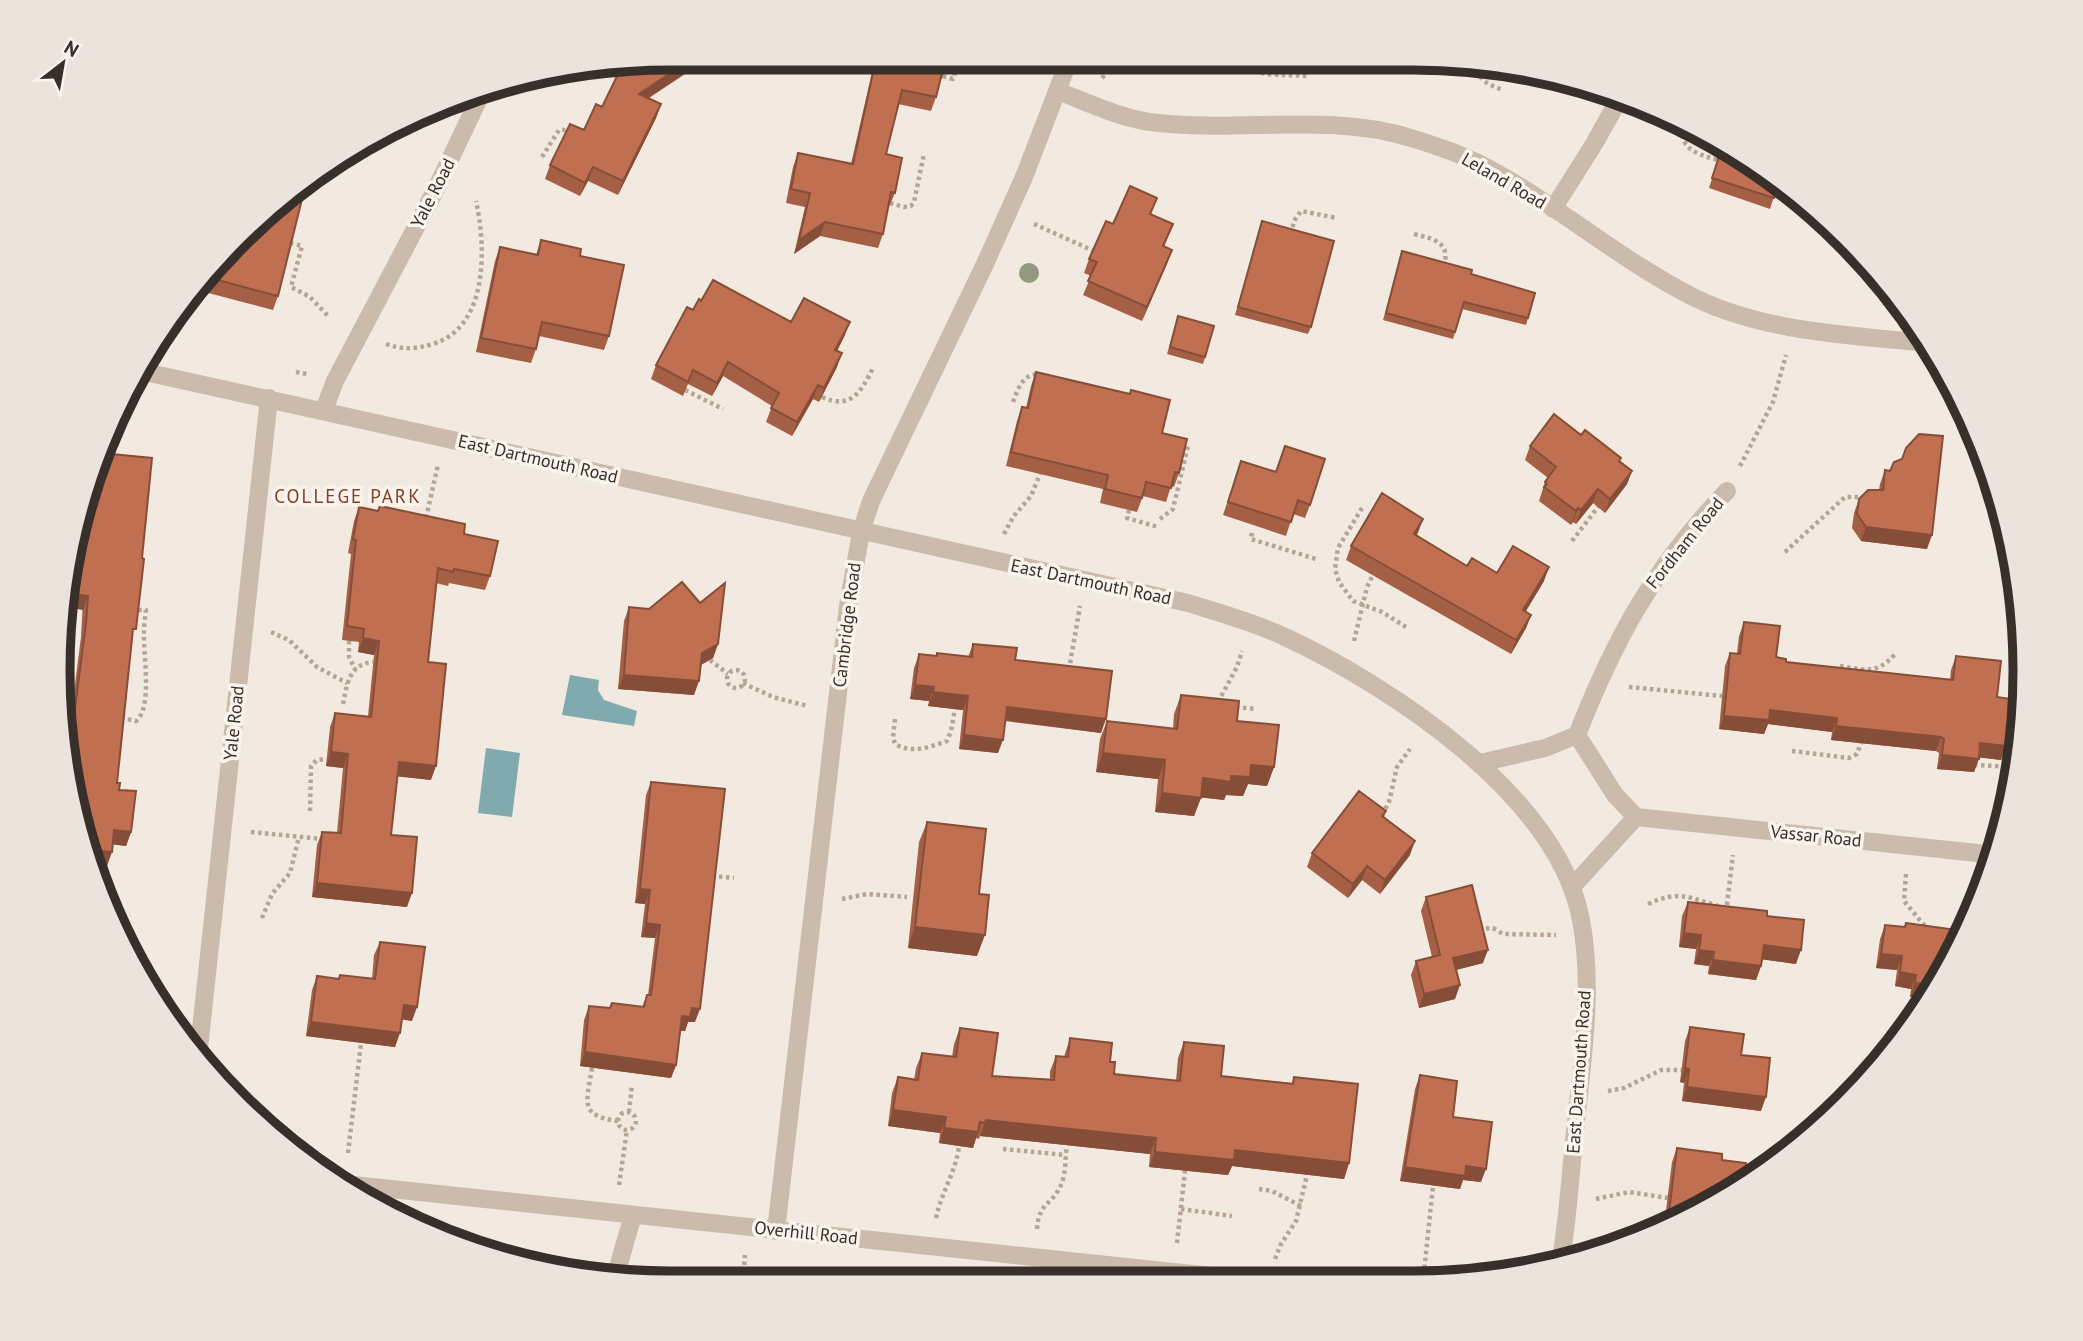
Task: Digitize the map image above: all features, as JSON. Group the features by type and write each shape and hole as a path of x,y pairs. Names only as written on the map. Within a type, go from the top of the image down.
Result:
{"street":[{"name":"Cambridge Road","path":"776,1231 848,606 860,532 885,470 945,351 1008,212 1065,70"},
{"name":"Leland Road","path":"1058,91 1127,117 1155,123 1196,126 1343,125 1396,134 1440,147 1518,185 1660,279 1698,299 1738,314 1792,327 1915,342"},
{"name":"Yale Road","path":"324,410 335,381 435,191 477,102"},
{"path":"1553,209 1615,106"},
{"name":"East Dartmouth Road","path":"149,373 1188,603 1283,636 1340,666 1402,704 1480,763 1514,799 1548,844 1572,887 1583,937 1586,1003 1580,1088 1561,1252"},
{"name":"Yale Road","path":"200,1043 269,398"},
{"name":"Fordham Road","path":"1577,735 1598,684 1631,617 1653,580 1703,516 1727,491"},
{"path":"1480,763 1545,748 1577,735 1615,795 1636,817 1572,887"},
{"name":"Vassar Road","path":"1636,817 1984,854"},
{"name":"Overhill Road","path":"362,1186 1165,1271"},
{"path":"616,1268 624,1214"}],"path":[{"path":"943,76 953,79 956,70"},
{"path":"1250,70 1307,76"},
{"path":"1479,74 1482,80 1503,90"},
{"path":"542,157 559,130 574,132"},
{"path":"1682,134 1686,146 1693,153 1717,160"},
{"path":"890,203 904,207 911,206 914,202 924,154"},
{"path":"360,335 396,347 414,349 438,342 455,333 464,323 477,296 483,243 476,201"},
{"path":"1290,237 1294,221 1301,211 1338,218"},
{"path":"1008,212 1094,251"},
{"path":"1414,234 1438,242 1445,249 1447,257 1443,269"},
{"path":"290,243 302,246 291,287 310,297 329,317"},
{"name":"Fordham Road","path":"1727,491 1773,402 1787,350"},
{"path":"822,397 831,401 849,400 862,389 873,368"},
{"path":"1013,402 1026,376 1034,373 1044,375"},
{"path":"685,390 723,409"},
{"path":"1160,519 1173,509 1188,446"},
{"path":"997,562 1004,533 1013,517 1031,496 1040,474"},
{"path":"426,520 436,475"},
{"path":"1785,552 1845,497 1867,497"},
{"path":"1572,541 1598,507"},
{"path":"1362,508 1338,548 1335,569 1346,594 1353,601 1382,612 1406,627"},
{"path":"1129,510 1127,518 1158,527"},
{"path":"1252,533 1251,539 1316,559"},
{"path":"1340,666 1357,632 1367,587 1373,575"},
{"path":"1068,681 1084,581"},
{"path":"120,718 136,721 142,713 146,667 146,610 135,610"},
{"path":"1217,705 1237,667 1250,623"},
{"path":"244,628 282,636 301,649 317,667 347,683"},
{"path":"349,641 349,656 355,669"},
{"path":"1840,666 1875,670 1886,664 1895,654"},
{"path":"710,660 729,674"},
{"path":"343,704 347,683 355,669 373,662"},
{"path":"739,670 745,677 743,683 736,688 731,686 727,679 729,674 739,670"},
{"path":"743,683 773,697 836,712"},
{"path":"1598,684 1722,696"},
{"path":"1231,706 1257,709"},
{"path":"895,719 895,744 914,750 927,748 947,741 955,709"},
{"path":"1792,751 1849,758 1857,754 1861,743"},
{"path":"1374,820 1385,813 1397,767 1409,749"},
{"path":"310,811 311,766 317,760 326,759"},
{"path":"1974,765 2005,766"},
{"path":"223,829 336,841"},
{"path":"262,918 272,894 290,873 299,837"},
{"path":"1909,845 1904,901 1926,925 1929,941"},
{"path":"1725,921 1734,850"},
{"path":"712,876 734,878"},
{"path":"815,897 839,901 867,894 907,897"},
{"path":"1648,904 1666,896 1678,895 1726,909"},
{"path":"1475,929 1488,928 1503,934 1583,937"},
{"path":"348,1153 361,1042"},
{"path":"592,1068 587,1104 590,1112 601,1119 618,1121"},
{"path":"1580,1088 1610,1091 1624,1088 1661,1070 1682,1070"},
{"path":"629,1112 632,1085"},
{"path":"629,1112 634,1115 636,1123 633,1128 627,1130 622,1128 618,1121 621,1114 629,1112"},
{"path":"624,1214 627,1130"},
{"path":"931,1247 939,1205 957,1162 959,1146"},
{"path":"1034,1257 1040,1211 1061,1185 1067,1146"},
{"path":"1003,1149 1066,1155"},
{"path":"1174,1271 1185,1171"},
{"path":"1274,1269 1281,1244 1296,1221 1307,1175"},
{"path":"1424,1271 1433,1186"},
{"path":"1259,1189 1272,1191 1301,1206"},
{"path":"1568,1198 1597,1199 1640,1192 1668,1198"},
{"path":"1181,1209 1232,1216"}],"water":[{"path":"570,675 599,680 598,690 604,700 637,711 634,726 562,715"},
{"path":"486,748 520,753 512,817 478,813"}],"building":[{"path":"675,70 639,94 661,104 623,181 593,167 585,183 550,165 570,124 584,130 596,104 602,107 619,72"},
{"path":"874,70 943,70 936,97 902,90 886,154 902,158 895,193 891,192 883,234 825,222 799,240 810,193 791,189 798,153 853,164"},
{"path":"1720,154 1776,192 1774,198 1712,178"},
{"path":"1130,186 1157,198 1150,214 1173,224 1163,246 1172,250 1147,307 1088,281 1097,262 1089,259 1106,221 1113,224"},
{"path":"303,196 278,296 215,279 246,246"},
{"path":"1262,221 1334,241 1311,327 1238,307"},
{"path":"541,240 581,249 580,256 624,265 609,336 542,322 536,349 481,338 500,247 538,255"},
{"path":"1402,251 1472,270 1471,274 1535,293 1528,318 1464,302 1455,332 1386,313"},
{"path":"713,280 791,322 804,298 850,322 835,350 842,353 824,388 818,385 797,422 771,408 779,393 728,362 717,383 693,370 688,382 656,365 687,307 693,310"},
{"path":"1178,316 1214,326 1205,357 1170,347"},
{"path":"1036,372 1130,394 1131,390 1170,400 1162,433 1187,439 1179,473 1175,472 1171,488 1146,482 1142,498 1105,489 1108,475 1011,452 1022,407 1028,408"},
{"path":"1554,414 1581,435 1585,430 1621,458 1619,461 1632,471 1610,499 1598,489 1581,510 1578,508 1576,511 1544,487 1556,467 1530,446"},
{"path":"1919,434 1943,436 1932,535 1866,527 1857,514 1859,499 1868,490 1883,490 1885,470 1890,471 1894,462 1902,459 1906,448"},
{"path":"1285,446 1325,459 1310,505 1298,500 1291,522 1228,502 1241,461 1276,472"},
{"path":"111,454 152,458 144,559 136,629 133,629 117,783 120,783 119,790 136,791 131,832 114,830 112,852 98,851 90,826 73,726 88,596 75,594 75,592 90,515"},
{"path":"1382,493 1423,519 1414,534 1467,566 1472,558 1497,573 1513,546 1549,567 1523,610 1531,615 1516,640 1351,546"},
{"path":"380,506 465,524 464,534 498,541 490,576 438,568 428,662 446,664 436,766 399,762 391,835 417,837 412,893 317,883 322,832 341,833 348,754 331,752 335,713 371,717 379,641 363,638 364,629 347,626 356,540 353,539 359,507 378,511"},
{"path":"682,582 700,603 725,583 718,644 702,653 699,681 624,675 629,607 649,609"},
{"path":"1744,622 1780,626 1776,657 1786,659 1786,662 1953,680 1956,656 2001,661 1997,697 2011,699 2006,746 1980,743 1979,759 1942,755 1944,739 1941,737 1836,726 1837,718 1770,710 1769,720 1724,716 1730,653 1740,654"},
{"path":"973,644 1017,648 1015,660 1112,671 1106,719 1007,707 1003,740 964,735 968,696 933,692 934,687 915,685 919,654 972,657"},
{"path":"1181,695 1239,701 1237,721 1279,725 1274,767 1251,765 1250,777 1231,776 1231,782 1203,778 1201,798 1162,793 1165,760 1103,753 1107,721 1177,729"},
{"path":"651,782 725,789 700,1009 692,1008 690,1017 682,1016 676,1065 585,1052 589,1006 610,1008 612,1003 644,1007 647,995 651,995 660,925 646,923 650,890 640,889"},
{"path":"1359,791 1386,811 1382,816 1415,841 1385,880 1367,866 1353,884 1312,853"},
{"path":"927,822 986,829 979,894 989,895 985,935 915,927"},
{"path":"1472,885 1488,950 1453,958 1460,985 1424,994 1416,961 1440,955 1426,897"},
{"path":"1688,902 1767,911 1767,916 1804,920 1801,950 1764,945 1761,966 1713,960 1714,952 1699,950 1701,935 1684,933"},
{"path":"1906,923 1954,930 1925,984 1915,983 1916,975 1900,972 1902,956 1881,954 1885,925 1905,927"},
{"path":"380,942 425,947 417,1007 404,1005 400,1033 311,1022 317,976 339,979 340,975 375,979"},
{"path":"1690,1027 1744,1034 1741,1055 1770,1058 1766,1097 1687,1087 1689,1069 1685,1068"},
{"path":"960,1028 998,1033 992,1076 1054,1080 1056,1056 1068,1057 1070,1038 1112,1043 1110,1062 1115,1062 1114,1074 1180,1081 1184,1042 1224,1046 1221,1076 1293,1084 1294,1077 1358,1084 1349,1163 1235,1150 1234,1160 1155,1152 1156,1138 986,1120 985,1123 980,1122 978,1132 944,1128 946,1117 893,1110 898,1077 918,1080 922,1053 956,1057"},
{"path":"1420,1075 1457,1081 1453,1117 1492,1122 1486,1169 1466,1166 1465,1176 1405,1167"},
{"path":"1677,1148 1722,1154 1722,1160 1746,1163 1745,1170 1713,1191 1669,1212"}],"district":[{"name":"COLLEGE PARK","path":"348,496"}]}
